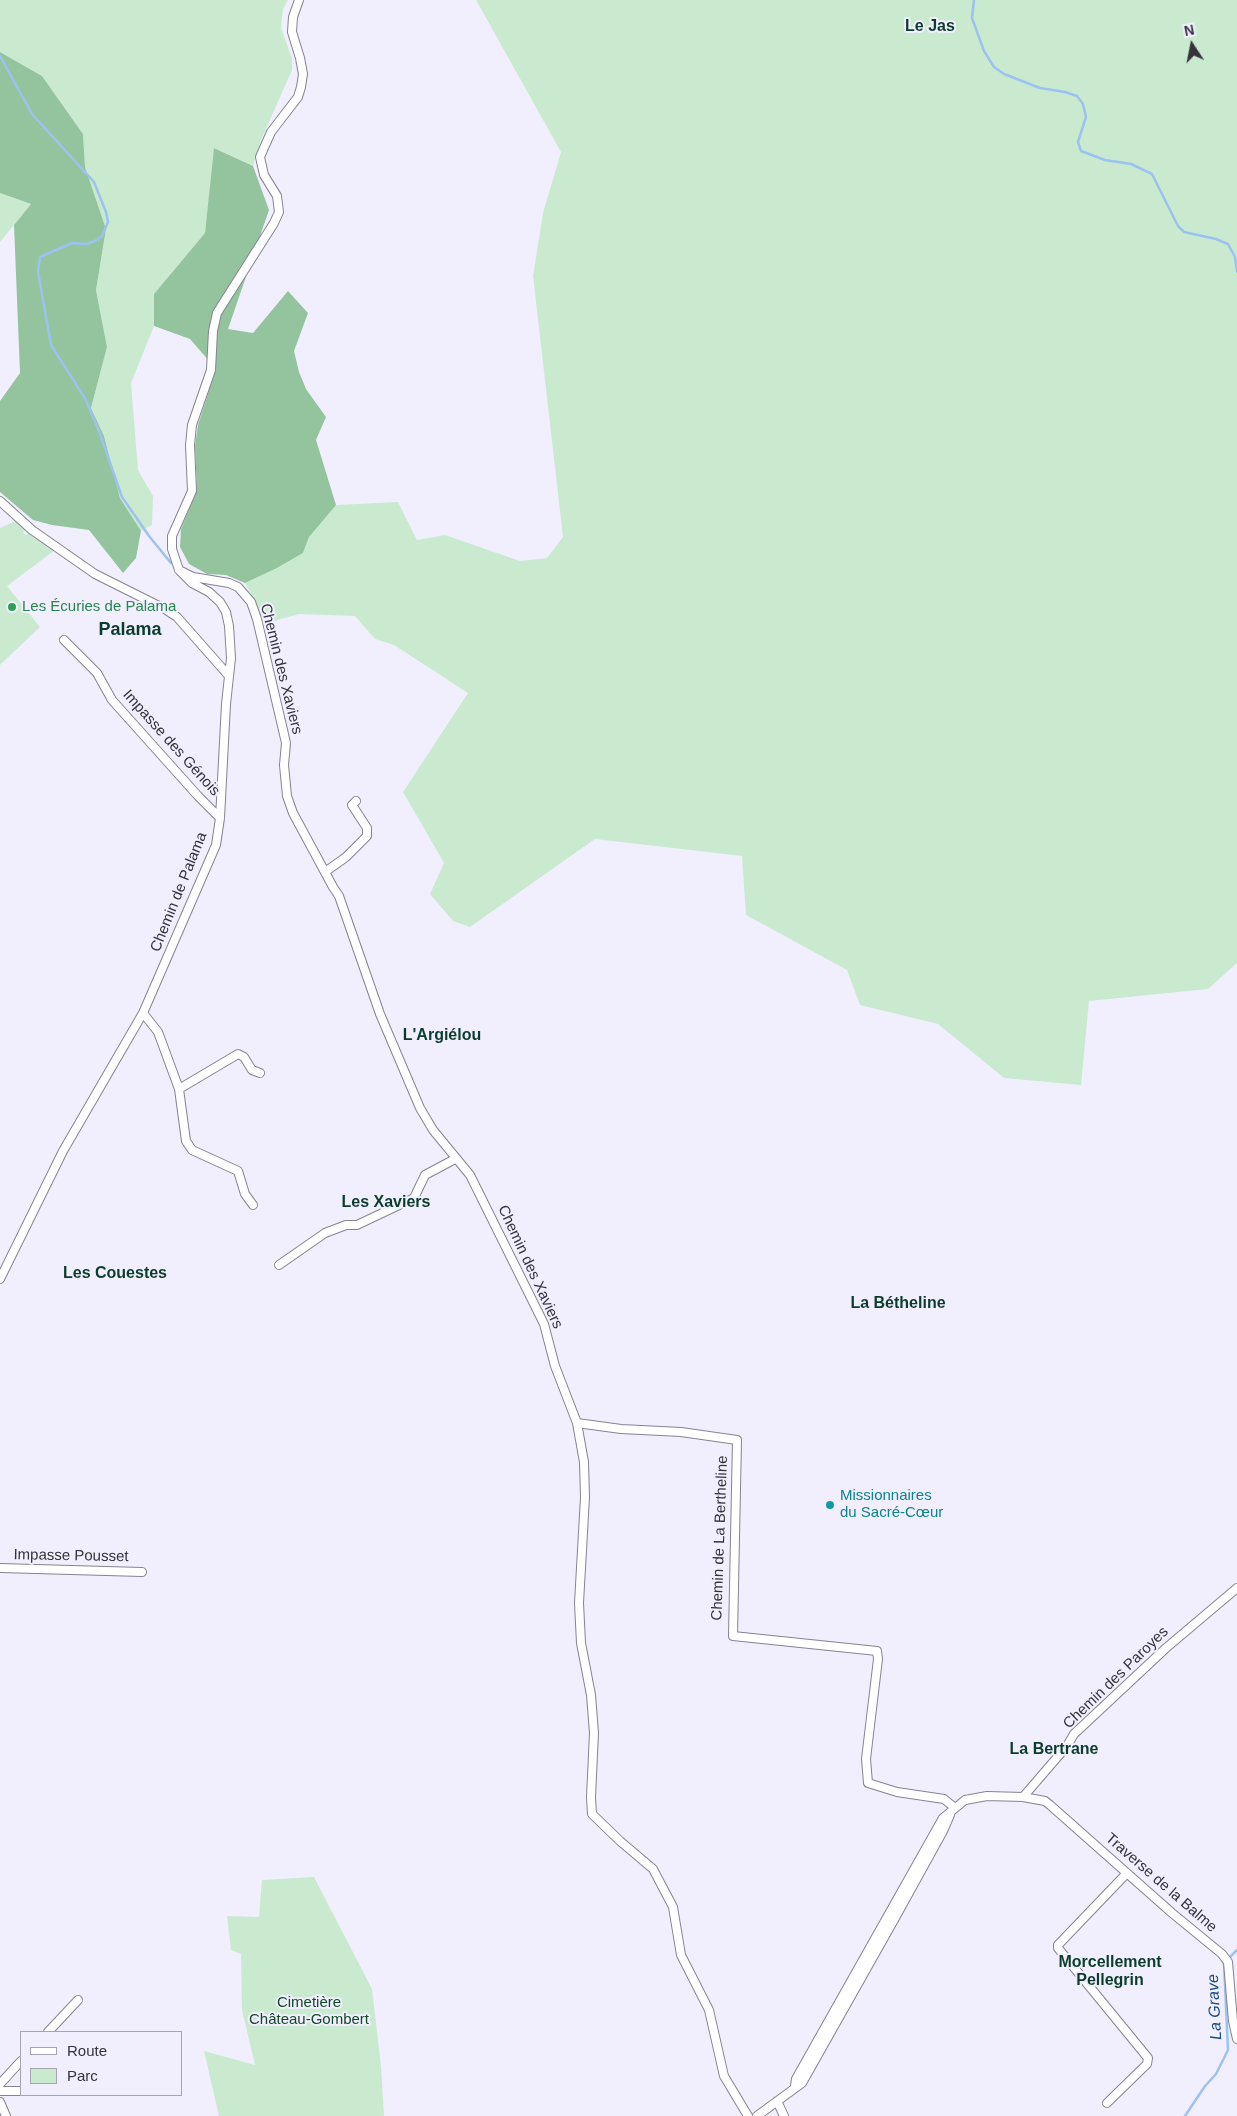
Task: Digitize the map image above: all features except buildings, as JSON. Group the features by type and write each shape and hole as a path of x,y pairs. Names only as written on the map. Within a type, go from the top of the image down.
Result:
{"street":[{"path":"179,570 172,549 172,536 192,491 190,445 192,425 211,370 214,322 217,313 279,212 277,196 264,175 260,157 271,132 298,97 302,87 303,74 292,32 293,17 299,0"},
{"path":"0,501 32,530 95,574 165,609 177,617 229,676"},
{"name":"Chemin de Palama","path":"0,1279 63,1151 143,1013 216,845 220,818 231,641 226,612 220,602 208,592 192,583 179,570"},
{"name":"Chemin des Xaviers","path":"179,570 193,577 228,583 238,587 251,602 258,619 286,743 284,765 286,796 325,872 340,896 380,1014 420,1108 455,1159 470,1175 544,1324 555,1366 577,1423 585,1478 579,1603 581,1643 591,1695 594,1733 592,1814 653,1870 673,1907 681,1955 709,2010 724,2076 748,2116"},
{"name":"Impasse des Génois","path":"64,640 97,673 112,700 220,818"},
{"path":"325,872 346,857 367,836 367,828 352,805 356,801"},
{"path":"143,1013 158,1032 180,1089 186,1141 192,1150 238,1171 245,1194 253,1205"},
{"path":"180,1089 238,1054 244,1056 252,1070 260,1073"},
{"path":"279,1265 325,1233 346,1225 357,1225 414,1198 425,1175 455,1159"},
{"name":"Chemin de La Bertheline","path":"577,1423 621,1429 681,1432 737,1440 733,1636 877,1651 878,1659 866,1760 868,1783 897,1792 944,1799 953,1810"},
{"name":"Impasse Pousset","path":"0,1568 142,1572"},
{"name":"Chemin des Paroyes","path":"1022,1797 1067,1746 1074,1734 1166,1648 1237,1588"},
{"path":"763,2115 795,2086 802,2083 827,2032 892,1916 943,1831 953,1810 972,1797 1022,1797"},
{"name":"Traverse de la Balme","path":"1022,1797 1036,1799 1050,1805 1222,1954 1228,1962 1233,2021 1237,2039"},
{"path":"1107,2103 1147,2064 1148,2058 1070,1964 1058,1946 1127,1873"},
{"path":"49,2031 78,2000"},
{"path":"0,2084 20,2062"},
{"path":"0,2092 20,2091"},
{"path":"777,2101 784,2116"},
{"path":"0,2102 6,2116"}],"green space":[{"path":"0,0 288,0 283,9 281,28 292,58 292,70 261,140 253,166 215,148 205,233 154,294 154,326 131,383 138,470 153,496 152,525 141,531 120,498 104,436 91,408 107,347 96,290 106,229 85,167 83,134 42,76 0,52"},
{"path":"476,0 1237,0 1237,963 1208,989 1089,1001 1081,1085 1004,1078 938,1024 860,1005 847,970 746,915 742,856 595,839 470,927 453,921 430,894 444,863 403,792 468,693 394,645 375,639 355,616 299,614 263,624 257,606 245,583 303,553 310,534 336,505 398,502 417,540 445,535 520,561 547,558 563,537 533,276 543,213 561,152"},
{"path":"0,52 42,76 83,134 85,167 106,229 96,290 107,347 91,408 104,436 120,498 141,531 136,558 123,573 89,530 52,525 33,520 0,492 0,401 20,373 14,225 31,204 0,193"},
{"path":"214,148 253,166 269,210 228,329 253,333 288,291 308,313 294,351 299,372 306,389 326,417 316,440 336,505 309,537 303,553 245,583 226,575 207,574 189,564 180,547 181,529 197,490 195,446 198,425 216,369 190,339 154,326 154,294 205,233"},
{"path":"0,193 31,204 0,242"},
{"name":"Les Écuries de Palama","path":"15,521 26,530 23,532 25,535 30,533 55,550 7,586 40,627 0,665 0,528"},
{"name":"Cimetière Château-Gombert","path":"314,1877 372,1989 381,2066 384,2116 219,2116 204,2051 255,2065 242,2010 241,1954 231,1950 227,1916 259,1917 262,1880"}],"waterway":[{"path":"974,0 972,18 984,51 994,67 1004,74 1040,88 1077,96 1083,104 1086,117 1078,142 1081,151 1105,160 1131,164 1152,174 1178,226 1184,232 1216,239 1228,244 1235,257 1237,272"},
{"path":"0,56 32,114 94,182 106,212 108,222 102,236 95,241 86,244 72,243 40,257 38,272 51,345 86,400 122,497 149,536 171,563"},
{"name":"La Grave","path":"1185,2116 1205,2086 1216,2074 1228,2050 1224,1963 1237,1950"}],"place":[{"name":"Les Écuries de Palama","path":"12,607"},
{"name":"Missionnaires du Sacré-Cœur","path":"830,1505"}],"district":[{"name":"Le Jas","path":"930,27"},
{"name":"Palama","path":"130,630"},
{"name":"L'Argiélou","path":"442,1036"},
{"name":"Les Xaviers","path":"386,1203"},
{"name":"Les Couestes","path":"115,1274"},
{"name":"La Bétheline","path":"898,1304"},
{"name":"La Bertrane","path":"1054,1750"},
{"name":"Morcellement Pellegrin","path":"1110,1972"}]}
